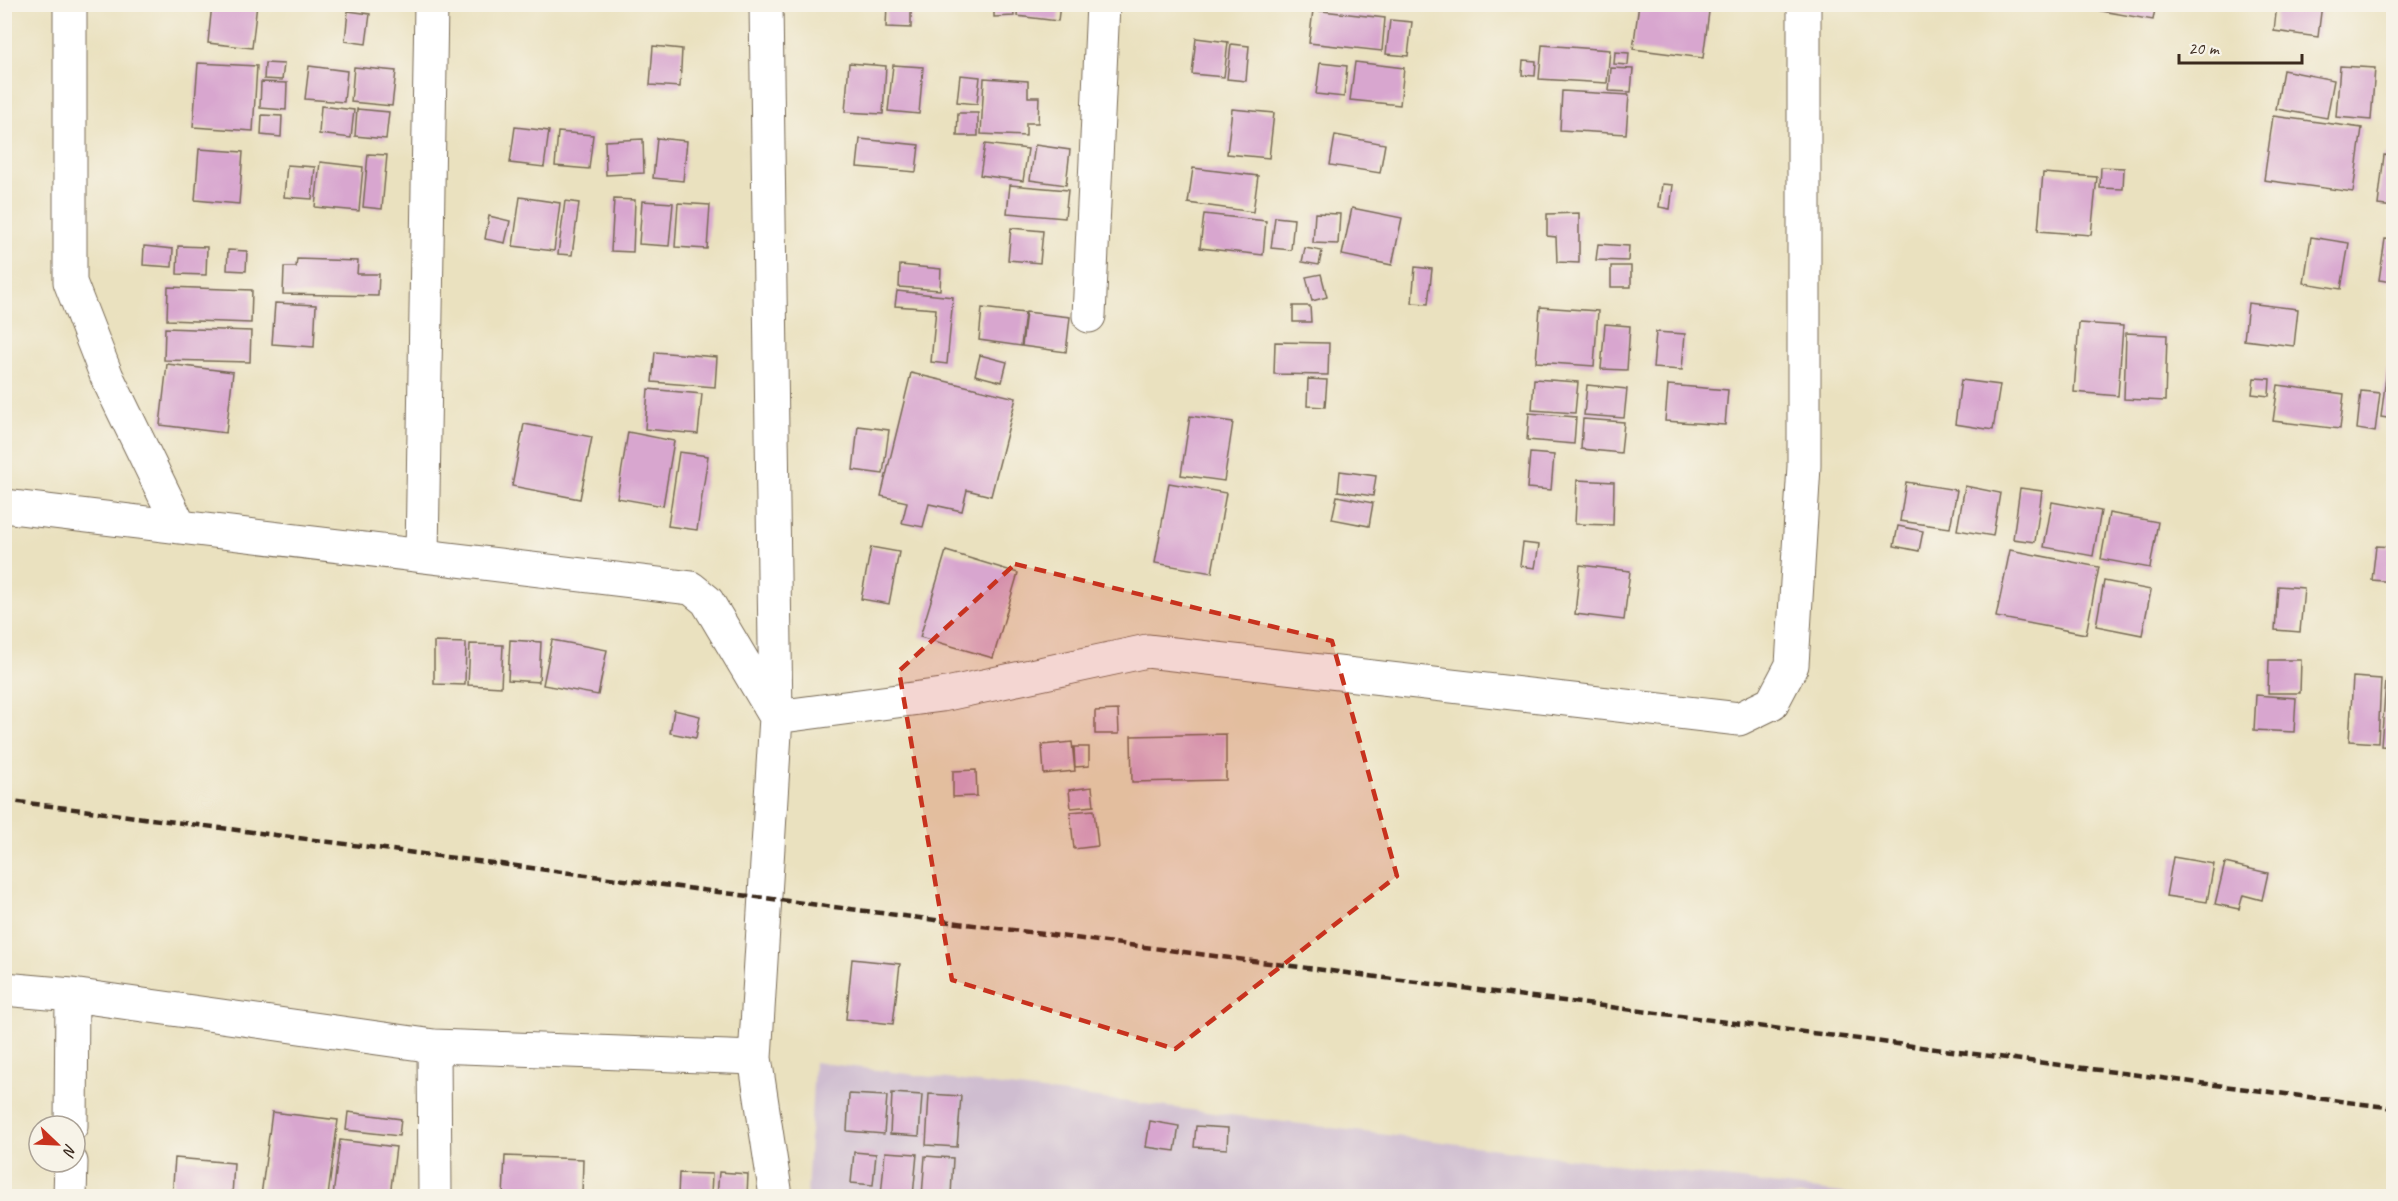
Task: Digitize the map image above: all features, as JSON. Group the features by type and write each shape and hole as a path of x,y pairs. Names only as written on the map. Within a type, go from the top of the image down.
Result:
{"street":[{"path":"70,4 70,282 107,377 180,527"},
{"path":"422,555 431,4"},
{"path":"766,4 776,717 755,1058 776,1197"},
{"path":"1089,316 1103,4"},
{"path":"776,717 942,695 1147,651 1739,719 1772,703 1792,665 1804,466 1804,4"},
{"path":"4,506 692,588 708,601 776,717"},
{"path":"4,989 72,995 434,1046 755,1058"},
{"path":"71,1114 72,995"},
{"path":"434,1046 435,1197"},
{"path":"70,1197 71,1174"}],"highlighted area":[{"path":"1015,564 1332,641 1397,876 1175,1049 952,980 899,671"}],"shaded area":[{"path":"814,1062 1866,1196 807,1196"}],"building":[{"path":"212,4 257,4 252,48 208,43"},
{"path":"887,4 911,4 911,28 886,27"},
{"path":"994,4 1013,4 1014,16 994,17"},
{"path":"1018,4 1060,4 1058,21 1017,16"},
{"path":"1313,4 1335,4 1335,8 1313,7"},
{"path":"1639,4 1710,4 1703,58 1633,49"},
{"path":"2062,4 2156,4 2153,20"},
{"path":"2277,4 2322,4 2318,37 2274,31"},
{"path":"1313,10 1385,18 1382,51 1309,43"},
{"path":"348,11 370,14 366,44 345,41"},
{"path":"1390,20 1412,22 1408,56 1386,54"},
{"path":"1196,38 1228,42 1224,77 1192,74"},
{"path":"1231,44 1249,46 1246,81 1227,79"},
{"path":"1542,45 1610,50 1607,83 1539,79"},
{"path":"653,46 682,49 680,87 650,85"},
{"path":"1615,52 1629,53 1628,65 1614,64"},
{"path":"1523,60 1536,61 1535,76 1522,75"},
{"path":"1355,62 1404,68 1400,105 1350,100"},
{"path":"198,63 257,66 253,131 193,127"},
{"path":"265,63 284,64 282,80 264,79"},
{"path":"849,63 886,66 883,114 845,112"},
{"path":"1320,63 1347,66 1344,97 1316,94"},
{"path":"893,65 923,67 919,114 888,111"},
{"path":"309,66 347,71 344,102 305,99"},
{"path":"2340,66 2375,68 2371,120 2336,117"},
{"path":"354,67 396,71 392,106 351,102"},
{"path":"1611,68 1633,69 1631,92 1609,91"},
{"path":"2283,70 2334,80 2327,118 2276,109"},
{"path":"960,75 980,77 977,104 957,102"},
{"path":"984,78 1028,81 1028,97 1039,97 1038,123 1026,123 1026,136 981,134"},
{"path":"261,82 287,83 286,110 260,108"},
{"path":"1562,91 1629,95 1626,134 1560,130"},
{"path":"321,106 354,110 351,138 319,134"},
{"path":"357,109 389,112 386,139 355,136"},
{"path":"1232,109 1274,113 1269,158 1227,154"},
{"path":"958,113 978,113 978,136 957,136"},
{"path":"262,115 282,116 281,137 261,135"},
{"path":"2273,116 2362,128 2353,192 2264,180"},
{"path":"515,127 549,131 544,167 510,163"},
{"path":"558,132 593,135 589,169 555,166"},
{"path":"1335,135 1385,144 1380,173 1330,165"},
{"path":"657,138 687,141 683,181 653,178"},
{"path":"643,139 644,173 606,175 605,141"},
{"path":"860,139 919,145 916,172 857,167"},
{"path":"985,144 1028,149 1023,181 980,175"},
{"path":"1035,145 1070,150 1066,185 1030,180"},
{"path":"199,149 243,152 239,204 195,200"},
{"path":"368,154 387,155 382,209 363,207"},
{"path":"2384,155 2394,156 2394,207 2378,205"},
{"path":"320,162 363,167 359,211 315,207"},
{"path":"287,165 315,167 312,199 284,197"},
{"path":"2101,167 2124,168 2123,189 2100,188"},
{"path":"1193,168 1258,176 1253,212 1188,203"},
{"path":"2043,173 2097,177 2091,235 2038,231"},
{"path":"1662,184 1673,185 1670,209 1659,207"},
{"path":"1010,185 1068,190 1065,218 1007,213"},
{"path":"520,197 560,203 554,251 513,246"},
{"path":"614,199 635,200 633,252 611,251"},
{"path":"565,201 579,203 572,255 558,254"},
{"path":"642,201 673,203 669,246 639,244"},
{"path":"678,203 710,205 707,249 675,247"},
{"path":"1352,208 1402,218 1392,265 1342,255"},
{"path":"1315,213 1340,214 1338,244 1313,243"},
{"path":"1579,213 1579,263 1557,262 1556,237 1547,236 1547,214"},
{"path":"1204,214 1266,221 1263,255 1200,248"},
{"path":"489,216 510,221 505,243 485,239"},
{"path":"1275,217 1294,219 1291,250 1271,248"},
{"path":"1011,228 1043,231 1040,263 1008,260"},
{"path":"2311,237 2349,243 2341,289 2304,283"},
{"path":"2385,239 2394,240 2394,282 2379,280"},
{"path":"1598,244 1629,246 1628,261 1596,260"},
{"path":"144,246 173,249 172,267 143,265"},
{"path":"178,246 207,247 206,275 177,274"},
{"path":"1305,248 1322,251 1319,265 1302,262"},
{"path":"228,250 247,251 246,271 227,270"},
{"path":"297,259 358,261 357,274 379,274 378,296 283,294 284,267 296,267"},
{"path":"900,265 941,269 940,290 899,287"},
{"path":"1611,266 1631,266 1631,287 1611,287"},
{"path":"1415,267 1432,269 1428,304 1412,303"},
{"path":"1321,274 1327,297 1312,301 1306,277"},
{"path":"168,287 252,290 251,323 167,320"},
{"path":"897,291 953,297 947,364 931,362 936,309 895,306"},
{"path":"275,303 316,305 314,347 272,344"},
{"path":"2248,303 2298,309 2294,346 2244,340"},
{"path":"1293,306 1310,306 1311,322 1293,322"},
{"path":"1540,307 1598,311 1594,366 1536,362"},
{"path":"982,308 1025,313 1021,346 979,340"},
{"path":"1026,312 1070,317 1066,352 1022,346"},
{"path":"2079,323 2123,326 2118,396 2074,392"},
{"path":"1605,324 1630,326 1627,370 1601,369"},
{"path":"165,328 251,331 250,362 164,360"},
{"path":"1656,332 1685,334 1682,370 1653,368"},
{"path":"2126,333 2167,335 2165,401 2124,399"},
{"path":"1275,342 1329,343 1328,375 1274,374"},
{"path":"655,352 717,357 715,387 652,382"},
{"path":"980,355 1007,362 1002,382 975,375"},
{"path":"167,364 233,372 226,433 160,425"},
{"path":"2387,369 2394,369 2394,419 2381,417"},
{"path":"911,373 1016,398 991,496 967,490 962,511 929,504 923,527 902,523 907,502 881,496"},
{"path":"2254,378 2270,379 2269,396 2252,394"},
{"path":"1308,379 1327,380 1325,407 1307,406"},
{"path":"1534,379 1578,382 1575,413 1532,410"},
{"path":"1961,380 2000,385 1993,430 1955,424"},
{"path":"1587,385 1627,389 1624,418 1584,415"},
{"path":"1668,385 1728,390 1725,425 1665,421"},
{"path":"2278,385 2344,394 2340,429 2273,421"},
{"path":"648,389 702,394 698,434 645,429"},
{"path":"2361,391 2380,393 2375,432 2357,429"},
{"path":"1529,413 1576,417 1574,444 1527,440"},
{"path":"1190,416 1233,422 1224,481 1181,475"},
{"path":"1583,419 1624,422 1621,453 1581,449"},
{"path":"524,424 592,437 580,499 512,486"},
{"path":"858,426 889,430 883,474 853,470"},
{"path":"628,432 674,441 663,506 617,498"},
{"path":"679,452 708,456 697,530 668,526"},
{"path":"1530,453 1554,455 1551,490 1527,488"},
{"path":"1340,471 1376,476 1373,496 1338,491"},
{"path":"1577,480 1614,482 1613,525 1575,524"},
{"path":"1906,482 1957,490 1950,528 1900,521"},
{"path":"1169,483 1226,493 1212,573 1155,563"},
{"path":"1965,486 2000,493 1993,536 1957,530"},
{"path":"2020,488 2042,491 2035,542 2013,539"},
{"path":"1337,496 1373,503 1369,526 1332,519"},
{"path":"2052,502 2101,511 2093,556 2044,547"},
{"path":"2109,513 2158,522 2150,568 2101,559"},
{"path":"1898,526 1923,531 1919,551 1894,546"},
{"path":"1523,543 1539,545 1535,568 1520,566"},
{"path":"2376,546 2394,547 2394,582 2372,580"},
{"path":"871,547 899,552 889,604 861,599"},
{"path":"2010,550 2099,567 2086,634 1996,617"},
{"path":"946,551 1018,573 993,658 920,637"},
{"path":"1580,565 1630,571 1624,620 1575,614"},
{"path":"2104,581 2151,590 2142,635 2096,626"},
{"path":"2278,586 2304,588 2300,632 2275,630"},
{"path":"510,640 541,642 539,682 508,680"},
{"path":"552,640 607,650 598,695 543,685"},
{"path":"434,642 466,643 465,685 434,684"},
{"path":"470,644 503,645 501,687 468,685"},
{"path":"2269,660 2301,660 2300,693 2268,693"},
{"path":"2353,677 2381,679 2378,743 2349,741"},
{"path":"2386,681 2394,681 2394,747 2381,746"},
{"path":"2256,695 2296,698 2294,732 2254,730"},
{"path":"674,710 700,716 696,738 670,733"},
{"path":"1118,710 1119,734 1095,734 1095,711"},
{"path":"1226,734 1226,780 1132,782 1131,736"},
{"path":"1072,742 1075,771 1044,774 1042,745"},
{"path":"1074,747 1089,747 1089,766 1075,767"},
{"path":"976,770 977,796 953,797 953,771"},
{"path":"1092,787 1094,806 1071,808 1069,790"},
{"path":"1094,810 1098,846 1074,849 1070,812"},
{"path":"2173,857 2214,864 2207,902 2166,896"},
{"path":"2225,863 2268,873 2262,900 2243,895 2239,909 2215,904"},
{"path":"852,959 900,964 893,1024 846,1019"},
{"path":"892,1093 922,1095 919,1136 890,1134"},
{"path":"849,1094 887,1096 884,1134 847,1131"},
{"path":"929,1094 961,1096 957,1147 926,1145"},
{"path":"272,1112 338,1120 328,1196 261,1196"},
{"path":"348,1112 401,1119 399,1136 346,1130"},
{"path":"1150,1121 1179,1126 1175,1151 1146,1147"},
{"path":"1196,1126 1228,1128 1227,1149 1194,1147"},
{"path":"340,1140 396,1147 390,1196 333,1196"},
{"path":"854,1152 876,1154 873,1185 851,1183"},
{"path":"885,1152 917,1154 913,1196 881,1196"},
{"path":"505,1156 583,1159 582,1196 503,1196"},
{"path":"925,1156 953,1158 951,1196 922,1196"},
{"path":"175,1158 234,1163 232,1196 172,1196"},
{"path":"719,1172 748,1174 747,1196 717,1196"},
{"path":"679,1173 712,1174 711,1196 678,1196"},
{"path":"637,1191 666,1194 666,1196 636,1196"}],"railway":[{"path":"4,800 2394,1108"}]}
